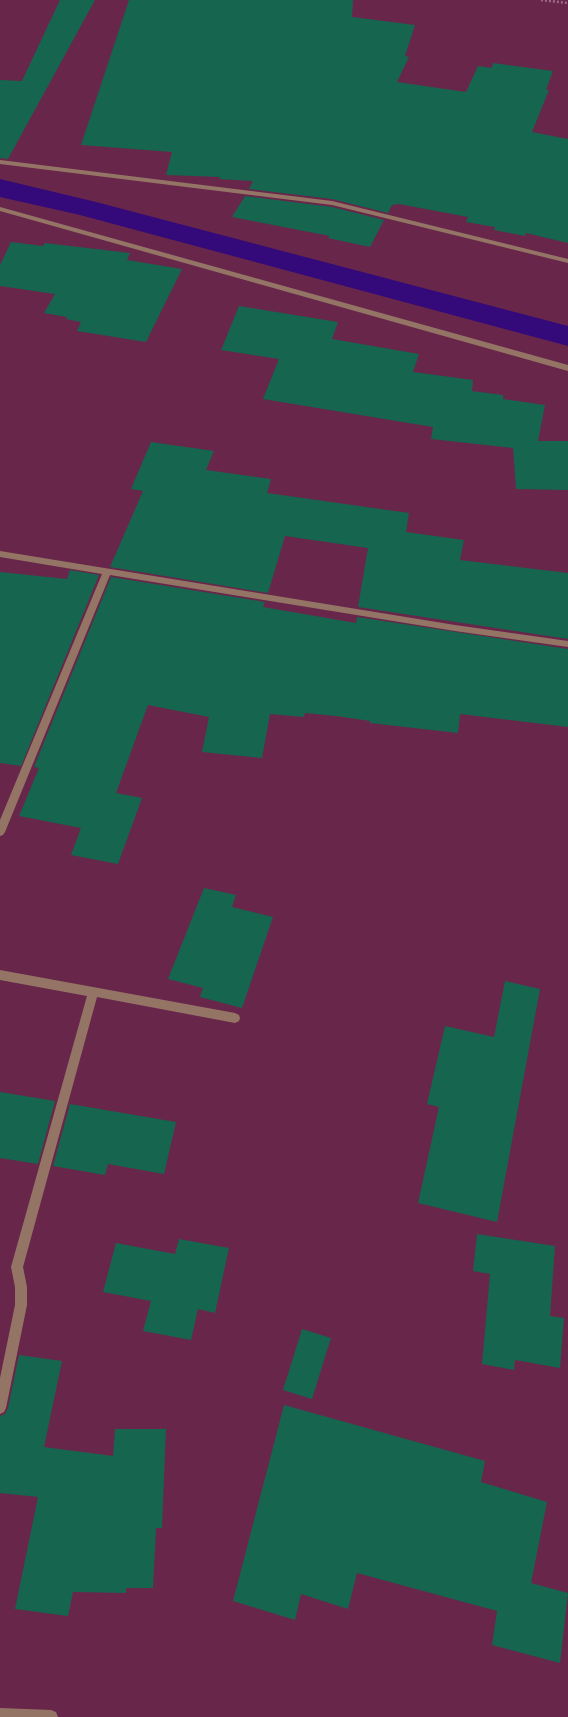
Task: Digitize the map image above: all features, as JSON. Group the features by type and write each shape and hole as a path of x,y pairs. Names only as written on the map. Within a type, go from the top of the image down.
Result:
{"street":[{"path":"0,162 332,203 568,262"},
{"path":"0,209 568,368"},
{"path":"0,554 455,628 568,644"},
{"path":"0,832 107,571"},
{"path":"0,975 235,1018"},
{"path":"0,1408 21,1305 21,1287 17,1267 93,993"},
{"path":"0,1715 51,1717"}],"path":[{"path":"541,0 568,3"}],"building":[{"path":"60,0 95,0 8,159 0,158 0,80 22,81"},
{"path":"129,0 353,0 352,17 415,25 405,56 409,57 397,82 466,92 478,66 492,68 493,63 553,71 546,90 549,90 532,132 568,139 568,243 526,233 525,236 494,230 495,227 466,222 468,217 399,204 392,205 388,213 332,199 249,189 253,181 219,179 220,177 166,175 172,152 81,145"},
{"path":"245,196 332,207 384,220 370,247 328,238 330,236 232,217"},
{"path":"11,242 43,246 45,243 130,253 127,260 182,269 146,342 77,331 81,322 66,319 67,317 44,313 55,294 0,286 0,265"},
{"path":"239,306 338,322 332,339 419,354 413,372 473,380 472,391 503,395 503,399 545,405 538,441 568,441 568,490 516,489 513,448 431,439 433,427 263,399 279,359 221,350"},
{"path":"151,442 214,451 206,470 271,479 267,493 409,513 406,532 464,540 460,560 568,573 568,639 358,607 368,548 285,536 268,593 110,567 143,491 131,489"},
{"path":"70,570 99,575 21,766 0,763 0,572 67,579"},
{"path":"111,577 265,602 263,607 356,623 357,617 568,649 568,727 460,714 458,733 370,723 370,721 336,716 305,713 304,717 270,714 262,758 202,752 209,717 148,705 116,793 142,798 118,864 71,855 81,828 19,816 39,768 34,767"},
{"path":"204,888 236,895 232,907 273,917 242,1008 200,997 203,988 168,979"},
{"path":"505,981 540,989 497,1222 418,1203 439,1107 427,1104 445,1026 494,1037"},
{"path":"0,1092 55,1101 38,1164 0,1158"},
{"path":"70,1104 176,1122 164,1174 108,1164 105,1175 53,1166"},
{"path":"477,1234 555,1246 550,1316 564,1318 560,1368 515,1360 514,1370 482,1364 490,1274 473,1271"},
{"path":"179,1239 229,1248 215,1313 198,1309 191,1340 143,1331 151,1301 103,1292 116,1243 175,1254"},
{"path":"302,1329 331,1338 312,1399 283,1390"},
{"path":"19,1355 62,1361 44,1447 113,1456 115,1429 166,1429 162,1528 156,1528 153,1588 126,1588 126,1593 73,1592 68,1616 15,1609 38,1497 0,1493 0,1416 5,1414 8,1408"},
{"path":"284,1405 485,1461 481,1482 547,1502 531,1583 568,1593 560,1663 492,1645 497,1611 357,1573 348,1609 301,1594 295,1620 233,1601"}],"waterway":[{"path":"0,188 86,208 568,336"}]}
